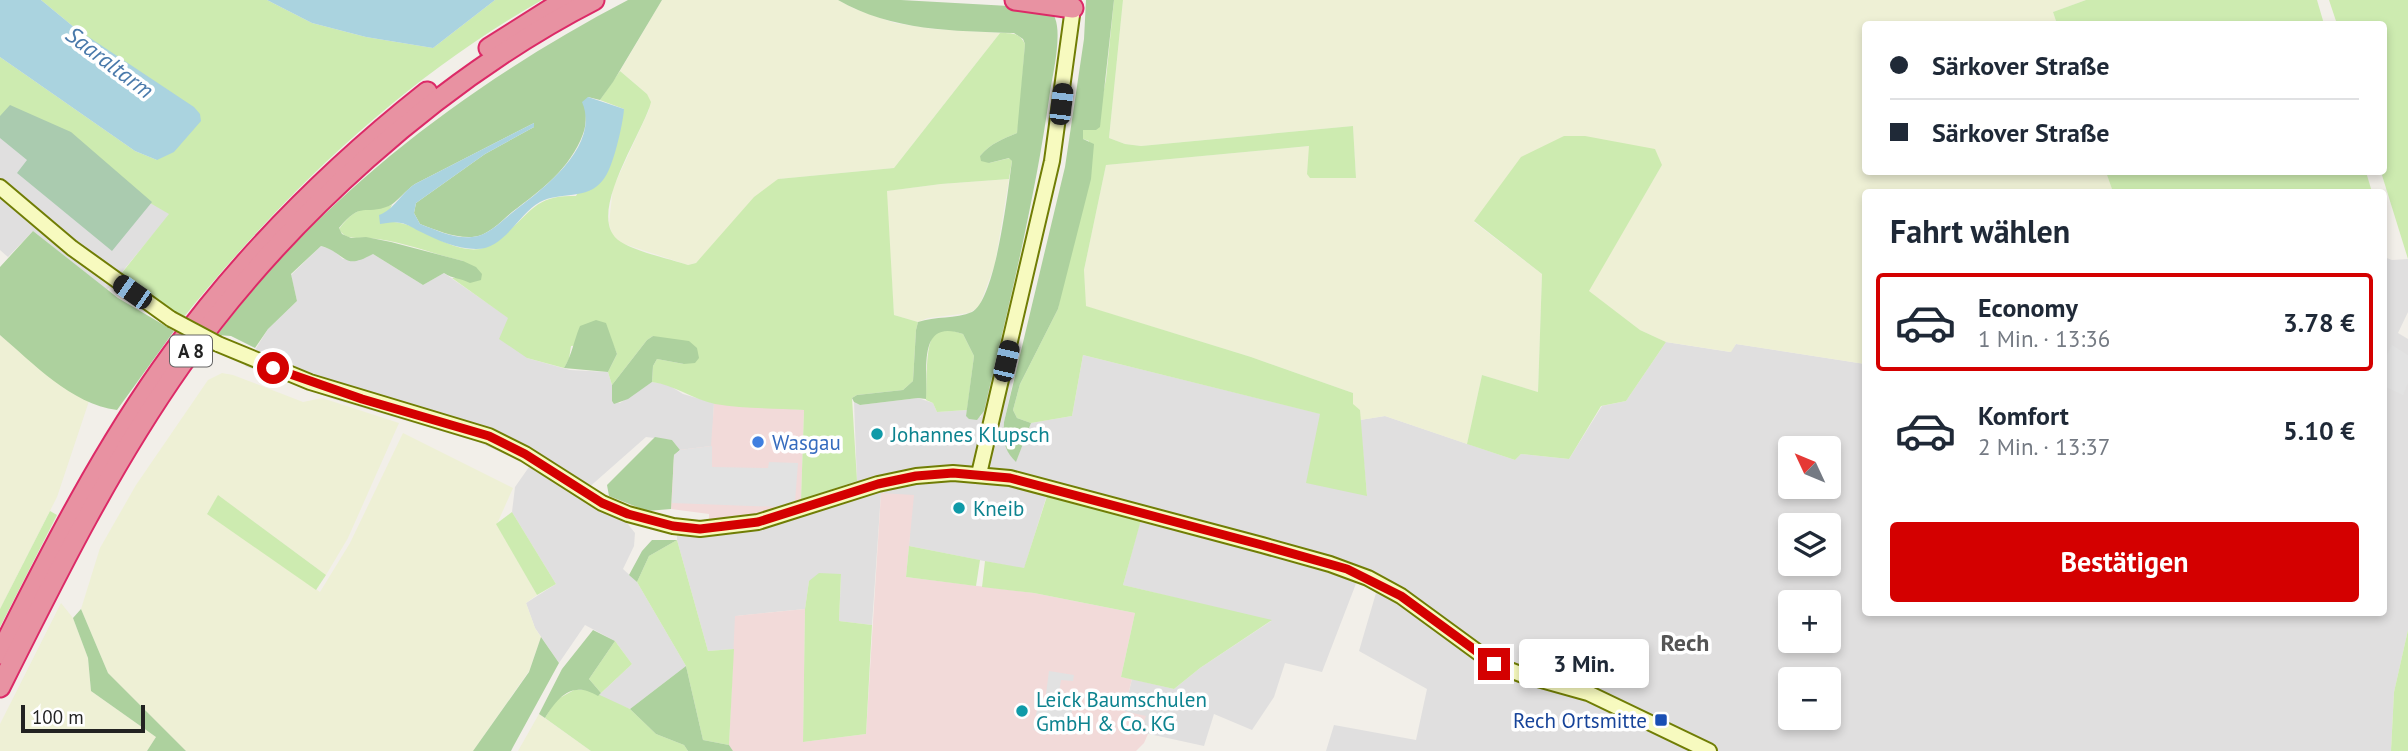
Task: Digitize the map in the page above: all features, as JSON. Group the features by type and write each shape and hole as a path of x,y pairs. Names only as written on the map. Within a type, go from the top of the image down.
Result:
{"highway":[{"name":"A 8","path":"0,654 86,489 134,410 172,355 243,265 318,186 409,107 477,56 565,0"},
{"name":"A 8","path":"0,687 93,507 147,416 182,363 255,272 328,195 419,116 486,66 594,0"},
{"path":"1015,0 1072,4"}],"main road":[{"path":"979,474 1052,161 1072,4"},
{"path":"0,187 72,248 171,319 218,344 334,390 489,436 525,454 602,503 628,514 673,526 700,529 741,525 900,479 935,474 979,474 1040,486 1347,569 1401,596 1494,664 1588,693 1709,751"}],"shaded area":[{"path":"0,116 170,214 107,290 33,231 8,257 0,250"},
{"path":"321,246 333,250 343,259 373,254 423,285 444,273 509,318 527,358 570,370 608,372 612,385 612,401 620,403 652,382 667,384 683,394 714,403 712,446 680,450 672,440 646,437 578,497 627,523 635,533 634,546 623,569 637,582 686,666 630,709 598,696 632,664 615,641 585,625 559,663 535,628 526,603 556,584 512,512 515,487 529,467 478,442 333,399 245,366 268,329 297,301 291,275"},
{"path":"2387,258 2408,259 2408,312 2398,333 2408,339 2408,630 2394,692 2391,751 1326,751 1334,725 1416,740 1427,689 1359,651 1376,593 1357,581 1322,672 1285,663 1274,697 1252,730 1214,714 1204,746 1140,732 1124,711 1132,679 1174,689 1200,668 1271,621 1123,585 1144,507 1051,482 1024,569 909,546 910,525 881,493 872,625 839,621 841,575 809,581 805,609 736,616 734,649 708,651 677,540 677,519 724,521 776,509 857,481 854,402 860,405 918,398 933,403 937,412 967,410 966,416 981,417 1001,341 1021,347 1004,422 1003,442 1016,461 1031,423 1072,416 1083,355 1321,414 1367,495 1360,420 1385,416 1515,460 1521,454 1569,459 1602,406 1626,401 1666,342 1730,352 1736,344 1862,364 1862,616 2387,616"},
{"path":"2392,345 2408,355 2408,383 2403,395 2387,387 2387,354"},
{"path":"714,403 804,410 801,500 749,517 709,521 709,514 671,509 674,455 680,450 711,446"},
{"path":"712,446 712,467 768,468 769,462 798,463 795,502 781,507 672,503 674,455 680,450"},
{"name":"Leick Baumschulen GmbH & Co. KG","path":"881,493 914,495 906,577 1034,593 1135,613 1121,677 1132,679 1124,711 1146,716 1140,732 1148,734 1144,743 1136,751 733,751 729,745 735,616 805,609 803,742 866,734"},
{"path":"1049,671 1074,675 1073,681 1061,680 1058,699 1073,704 1069,729 1062,727 1055,734 1033,730 1037,710 1044,709"}],"green space":[{"path":"41,0 267,0 312,23 366,37 433,48 495,0 542,0 441,66 348,142 262,227 183,318 121,274 169,214 0,116 0,57 135,151 157,160 75,28"},
{"path":"628,0 662,0 600,100 588,97 584,129 570,158 544,187 494,228 472,237 445,233 420,224 414,213 416,203 485,154 534,127 534,123 415,184 389,206 358,211 339,228 342,234 351,238 366,237 391,242 463,261 476,267 482,274 481,280 470,283 444,273 423,285 373,254 350,261 321,246 291,274 297,301 268,329 255,348 231,336 217,335 260,282 313,225 396,151 485,85 580,26"},
{"path":"662,0 838,0 895,23 934,29 1000,33 894,168 778,179 696,263 688,265 621,243 612,235 609,223 613,188 649,110 647,94 620,71"},
{"path":"838,0 901,0 1043,8 1055,18 1058,34 1056,55 1037,172 984,411 977,420 966,416 974,356 963,334 948,331 938,333 928,350 926,399 860,405 852,398 857,395 903,390 913,381 918,322 972,312 988,287 1000,243 1012,161 1009,158 989,163 981,161 980,156 1002,139 1017,133 1025,44 1023,39 1014,33 946,30 902,24 880,18"},
{"path":"1086,0 1114,0 1100,127 1096,130 1083,130 1083,139 1094,144 1091,179 1058,309 1020,384 1013,410 1017,418 1031,423 1016,462 1008,453 1005,444 1004,422 1065,167 1084,39"},
{"path":"1114,0 1123,0 1109,138 1141,146 1353,126 1356,178 1310,178 1307,174 1309,146 1106,165 1084,270 1086,306 1251,357 1353,393 1353,404 1360,410 1367,496 1306,483 1320,414 1083,355 1072,416 1031,423 1017,418 1013,410 1020,384 1058,309 1089,141 1083,139 1083,130 1096,130 1106,79"},
{"path":"1123,0 2086,0 2053,12 2056,21 1862,21 1862,175 2107,175 2112,189 1862,189 1862,364 1736,344 1731,352 1666,342 1640,330 1588,291 1662,165 1474,222 1542,274 1538,392 1482,375 1467,444 1385,416 1360,420 1360,410 1353,405 1353,393 1251,357 1085,306 1084,270 1106,165 1310,146 1307,174 1356,178 1353,126 1141,146 1109,138"},
{"path":"2086,0 2317,0 2323,21 2056,21 2053,12"},
{"path":"2329,0 2408,0 2408,259 2382,175 2387,175 2387,21 2336,21"},
{"path":"1000,33 1015,34 1025,44 1019,121 1017,133 1002,139 980,156 989,163 1010,158 1012,161 1009,179 887,191 894,315 918,322 913,381 903,390 857,395 852,398 857,481 801,500 804,410 715,404 652,382 653,366 657,359 684,364 653,336 612,385 608,372 617,354 612,342 571,346 564,368 527,358 499,339 508,318 452,278 460,278 463,261 392,241 348,237 339,229 358,211 392,205 389,211 394,222 416,228 457,247 480,249 488,246 540,203 561,196 576,196 624,109 600,100 620,71 647,94 651,102 612,196 608,215 611,231 621,242 636,249 688,265 696,263 754,197 778,179 894,168"},
{"path":"10,105 71,132 152,202 112,251 17,173 27,160 0,138 0,116"},
{"path":"1564,136 1585,136 1655,149 1662,165 1589,291 1640,330 1666,342 1626,401 1601,406 1569,459 1521,454 1515,460 1467,444 1482,375 1538,392 1542,274 1474,221 1521,157"},
{"path":"2107,175 2367,175 2371,189 2112,189"},
{"path":"1009,179 995,264 979,307 969,313 928,318 918,322 894,315 886,191"},
{"path":"33,231 118,298 174,331 117,410 84,400 68,391 0,335 0,267"},
{"path":"596,320 606,323 617,354 608,372 564,368 580,326"},
{"path":"950,330 963,334 974,356 967,410 937,412 933,403 926,400 929,347 936,333"},
{"path":"0,335 51,378 89,401 57,497 0,609"},
{"path":"653,336 689,341 697,348 699,358 695,363 684,364 657,359 653,366 652,382 628,399 614,404 612,385"},
{"path":"222,373 303,402 322,398 399,423 348,538 326,575 219,496 207,513 320,592 350,543 403,433 513,488 497,524 537,595 526,603 541,637 529,671 473,751 186,751 108,673 81,609 100,548 136,485 208,380"},
{"path":"655,437 672,440 680,450 674,455 671,509 647,511 609,496 607,485"},
{"path":"1048,493 1141,520 1123,585 1272,620 1200,668 1174,689 1121,677 1135,613 1034,593 982,587 985,561 1024,568"},
{"path":"218,495 326,575 316,590 207,514"},
{"path":"50,511 57,515 0,627 0,609"},
{"path":"512,512 556,584 537,595 496,524"},
{"path":"652,540 677,540 649,556 637,582 629,575 642,551"},
{"path":"677,540 708,651 734,649 729,745 703,740 686,666 637,582 649,556"},
{"path":"909,546 980,560 976,586 906,577"},
{"path":"819,573 841,574 839,621 872,625 866,734 803,742 805,609 809,581"},
{"path":"61,603 73,618 88,658 91,691 156,737 147,751 0,751 0,724"},
{"path":"81,609 108,673 186,751 147,751 156,737 91,691 88,658 73,618"},
{"path":"593,630 615,641 589,679 601,693 598,696 589,691 573,690 555,703 545,718 539,714 562,669"},
{"path":"2408,630 2408,751 2391,751 2394,692"},
{"path":"541,637 559,663 511,751 473,751 529,672"},
{"path":"615,641 632,664 601,693 589,679"},
{"path":"686,666 703,740 729,745 733,751 688,751 684,745 656,734 630,709"},
{"path":"574,690 589,690 630,709 656,734 684,745 688,751 591,751 545,718 556,700"},
{"path":"539,714 591,751 518,751"}],"water":[{"name":"Saaraltarm","path":"0,0 41,0 75,28 194,107 200,114 201,121 174,152 157,160 135,151 0,57"},
{"path":"267,0 495,0 433,48 366,37 312,23"},
{"path":"588,97 624,109 614,157 607,174 597,187 540,202 495,243 476,249 454,246 404,224 380,224 379,215 415,184 534,123 534,127 485,154 416,203 414,213 420,224 432,229 465,237 478,236 489,231 553,179 566,165 583,135 586,118 582,102"}],"place":[{"name":"Johannes Klupsch","path":"877,434"},
{"name":"Wasgau","path":"758,442"},
{"name":"Kneib","path":"959,508"},
{"name":"Leick Baumschulen GmbH & Co. KG","path":"1022,711"},
{"name":"Rech Ortsmitte","path":"1661,720"}],"district":[{"name":"Rech","path":"1685,642"}],"route":[{"path":"273,368 362,399 489,436 525,454 602,503 628,514 673,526 700,529 758,522 878,484 916,476 953,473 1010,478 1347,569 1401,596 1494,664"}]}
